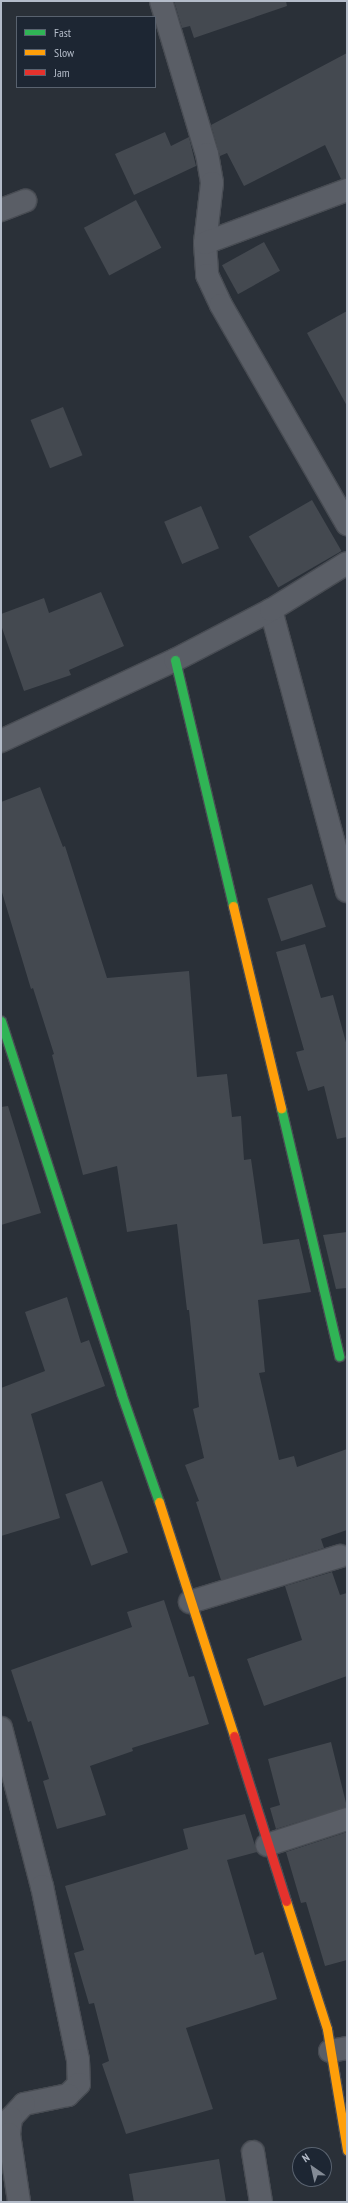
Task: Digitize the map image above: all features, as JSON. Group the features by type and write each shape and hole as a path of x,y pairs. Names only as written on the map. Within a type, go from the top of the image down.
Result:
{"street":[{"path":"161,1 207,154 212,183 205,242 207,275 221,305 347,524"},
{"path":"205,242 347,190"},
{"path":"1,210 25,201"},
{"path":"3,735 175,660 271,610 347,563"},
{"path":"271,610 347,891"},
{"path":"175,660 339,1356"},
{"path":"1,1021 121,1393 159,1500 267,1845 327,2029 339,2050 347,2150"},
{"path":"190,1602 340,1556"},
{"path":"1,1728 42,1886 78,2060 80,2084 68,2095 24,2104 11,2118 9,2134 19,2202"},
{"path":"267,1845 347,1819"},
{"path":"253,2152 261,2202"}],"building":[{"path":"174,1 286,1 287,6 194,38 190,26 182,28"},
{"path":"347,53 347,178 341,179 325,145 244,186 227,153 220,156 211,125"},
{"path":"165,132 171,146 189,137 196,166 134,195 115,154"},
{"path":"136,200 161,248 109,275 84,228"},
{"path":"264,242 280,271 238,294 222,265"},
{"path":"347,311 347,406 307,333"},
{"path":"63,407 82,455 50,468 31,420"},
{"path":"312,500 342,551 278,588 249,536"},
{"path":"201,506 219,548 182,564 164,522"},
{"path":"101,592 124,646 69,670 71,675 24,691 1,625 1,614 44,598 49,613"},
{"path":"40,787 63,847 65,846 107,978 189,971 197,1077 227,1074 232,1117 241,1116 244,1160 251,1159 263,1244 299,1239 311,1292 258,1300 265,1372 259,1373 279,1460 294,1456 297,1467 347,1449 347,1530 321,1539 324,1548 221,1580 196,1502 199,1501 185,1465 204,1458 193,1409 199,1407 189,1310 187,1310 177,1224 127,1232 117,1166 83,1175 52,1055 54,1054 33,988 31,989 1,889 1,802"},
{"path":"312,884 326,927 281,941 267,899"},
{"path":"305,944 321,998 333,995 347,1046 347,1137 337,1139 324,1086 308,1091 296,1052 304,1050 276,952"},
{"path":"8,1106 41,1213 1,1225 1,1107"},
{"path":"347,1232 347,1288 336,1289 323,1235"},
{"path":"67,1297 81,1343 89,1340 105,1386 31,1414 60,1518 1,1536 1,1388 45,1371 25,1312"},
{"path":"102,1481 128,1552 91,1566 65,1494"},
{"path":"332,1572 340,1595 347,1593 347,1676 264,1706 247,1659 302,1640 285,1586"},
{"path":"164,1600 189,1677 194,1676 209,1724 132,1748 133,1751 90,1766 106,1815 57,1829 43,1781 49,1779 31,1721 28,1722 11,1670 132,1627 127,1612"},
{"path":"331,1742 347,1807 276,1829 270,1808 280,1805 268,1759"},
{"path":"245,1814 257,1852 227,1860 255,1955 263,1952 277,1999 186,2028 213,2109 126,2134 102,2064 109,2061 94,2003 89,2004 74,1953 84,1950 65,1886 188,1849 183,1829"},
{"path":"347,1832 347,1960 325,1966 306,1902 301,1903 286,1852"},
{"path":"219,2159 226,2202 134,2202 129,2174"}],"traffic: fast":[{"path":"175,660 233,906"},
{"path":"1,1021 121,1393 159,1502"},
{"path":"281,1108 339,1356"}],"traffic: slow":[{"path":"233,906 281,1108"},
{"path":"159,1502 234,1736"},
{"path":"286,1901 327,2029 347,2150"}],"traffic: jam":[{"path":"234,1736 286,1901"}]}
